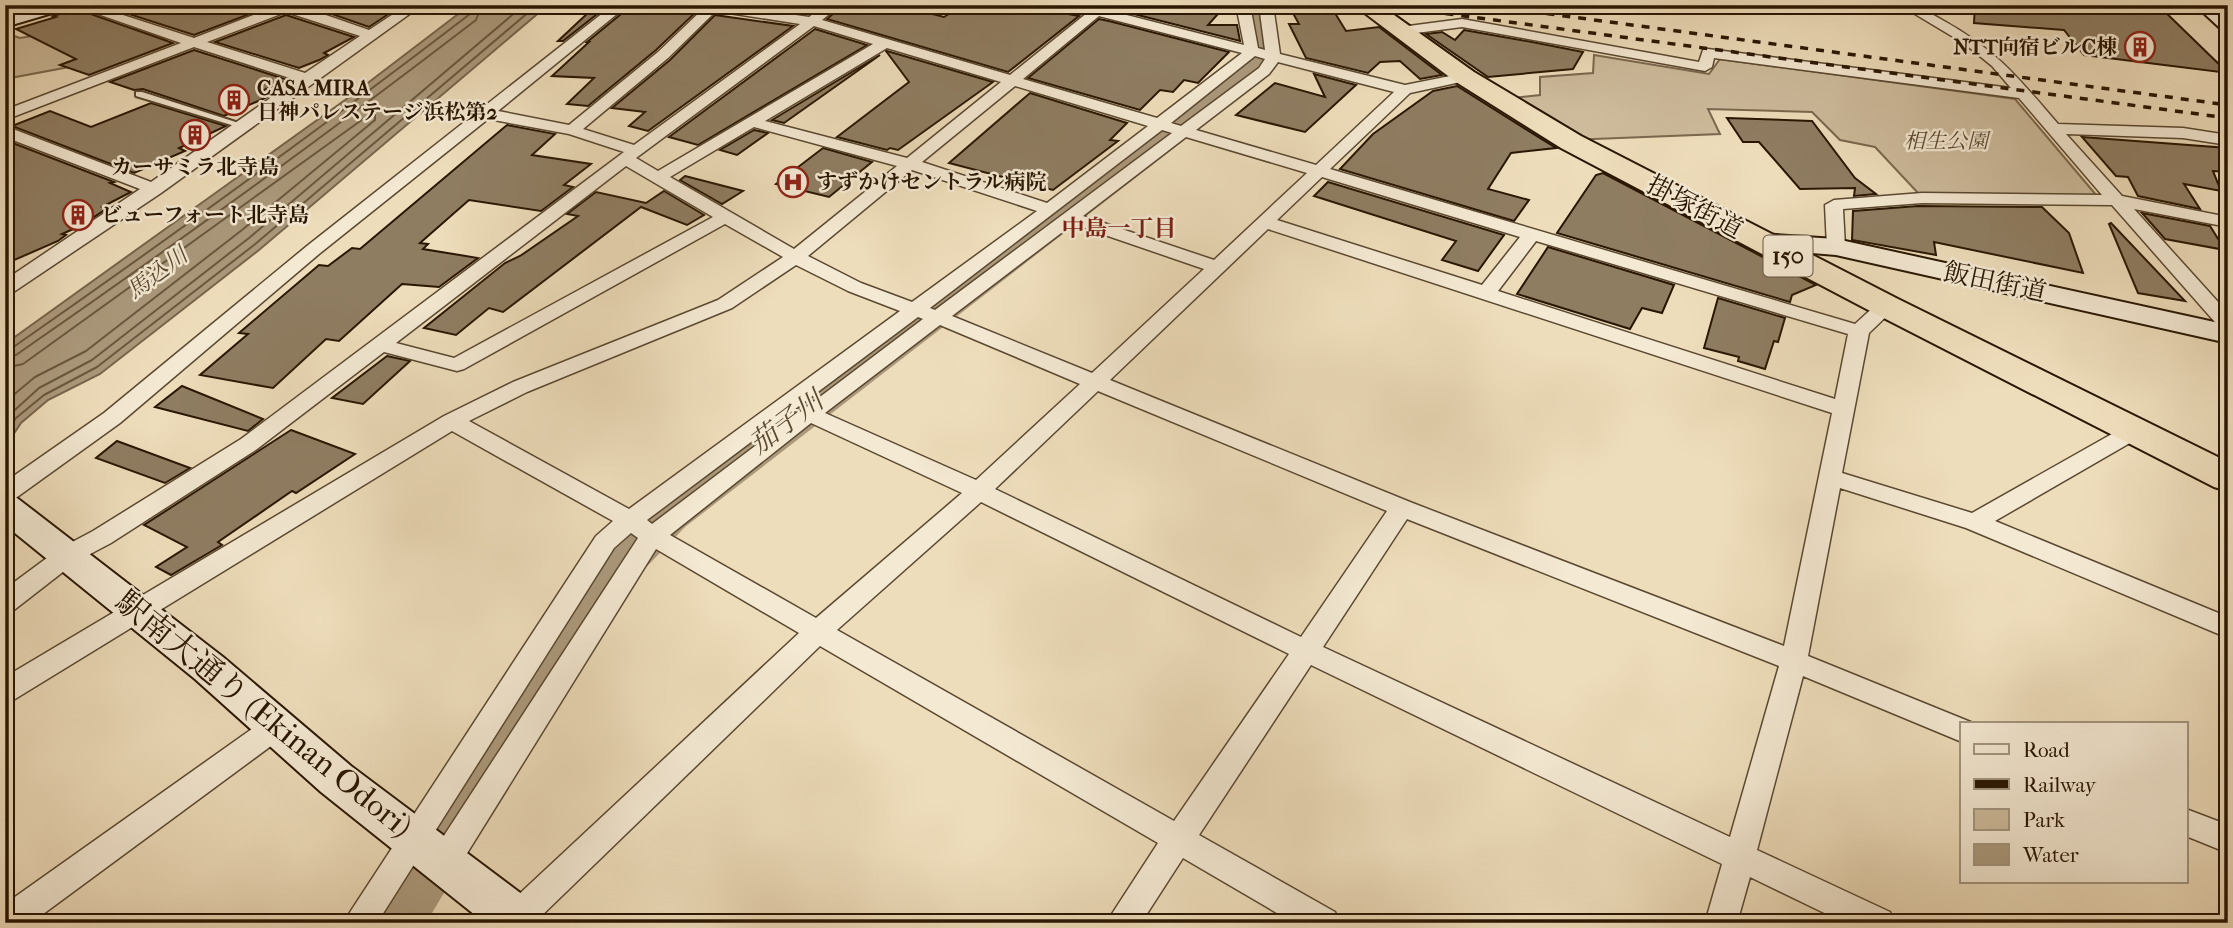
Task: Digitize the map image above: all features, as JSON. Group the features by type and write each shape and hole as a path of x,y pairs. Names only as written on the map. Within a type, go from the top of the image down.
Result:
{"highway":[{"name":"掛塚街道","path":"1366,5 1465,77 1572,142 1761,242 2228,478"}],"street":[{"path":"5,21 59,5"},
{"path":"78,5 308,79"},
{"path":"10,280 155,189 241,125 416,5"},
{"path":"5,494 111,418 484,113 622,5"},
{"path":"5,603 68,555 103,537 249,444 630,155 834,5"},
{"path":"1071,5 1101,9 1263,55 1405,90 1465,77"},
{"path":"1243,5 1263,55"},
{"path":"429,849 605,542 630,520 913,310 1184,132 1264,71 1266,5"},
{"path":"1906,5 1970,41 1997,63 2228,325"},
{"path":"2204,5 2228,25"},
{"path":"5,115 284,6 371,34"},
{"path":"572,130 663,55 709,6 811,21 1859,331"},
{"path":"5,691 452,421 520,387 726,304 794,258 1101,9"},
{"path":"1401,31 1462,23 1704,67 1708,53 2027,95"},
{"path":"659,177 885,43"},
{"path":"359,923 429,849 652,536 937,317 1160,126 1263,55"},
{"path":"516,921 819,631 979,491 1405,90"},
{"path":"484,113 572,130 630,155 659,177 724,218 794,258 913,310 937,317 1097,381 1402,508 1794,661 1960,729"},
{"path":"751,122 910,163 1217,267"},
{"path":"2053,129 2183,133 2228,140"},
{"path":"5,131 155,189"},
{"path":"1836,247 1834,205 1922,198 2116,200 2228,222"},
{"path":"381,345 457,365 724,218"},
{"path":"1265,222 1842,409"},
{"path":"1486,293 1531,235"},
{"name":"飯田街道","path":"1761,242 1836,247 2228,334"},
{"path":"1721,923 1794,661 1859,331 1886,306"},
{"path":"808,414 979,491 1306,651 1879,923"},
{"path":"452,421 630,520 652,536 1324,923"},
{"path":"1974,522 2134,431"},
{"path":"1829,477 1974,522 2228,628"},
{"name":"駅南大通り (Ekinan Odori)","path":"5,506 139,612 336,779 429,849 516,921"},
{"path":"1122,923 1402,508"},
{"path":"5,923 276,727"},
{"path":"2188,823 2228,839"}],"lane":[{"path":"139,94 241,125"}],"green space":[{"path":"134,29 166,39 112,59 5,79 5,33 20,38 56,32 91,44"},
{"name":"相生公園","path":"1594,55 1709,74 1720,59 2015,99 2097,196 1918,193 1875,147 1840,140 1812,112 1708,109 1720,134 1569,140 1505,99 1540,95 1540,77 1593,73"}],"water":[{"name":"馬込川","path":"470,5 548,5 259,250 100,374 48,400 21,423 5,447 5,344 352,95"}],"building":[{"path":"101,5 271,5 271,6 194,35"},
{"path":"306,5 402,5 369,27"},
{"path":"632,5 696,12 656,50 588,106 567,104 594,78 552,76 587,42"},
{"path":"820,5 808,14 761,7"},
{"path":"843,5 896,5 944,17 963,5 992,10 999,5 1020,5 1079,16 1008,72 827,19"},
{"path":"1129,5 1226,5 1208,25 1237,25 1240,41 1122,11"},
{"path":"1330,5 1346,31 1379,27 1442,75 1420,79 1400,61 1380,62 1368,73 1306,58 1289,24 1299,24 1289,6"},
{"path":"1975,5 2158,5 2228,73 2084,55 2064,30 1974,23"},
{"path":"70,7 173,43 89,75 60,65 76,59 16,29 56,17 53,16 67,12"},
{"path":"590,11 601,11 563,41 558,41"},
{"path":"286,15 354,37 324,53 328,55 299,68 215,42"},
{"path":"715,15 793,26 648,131 629,126 645,112 612,108 670,60"},
{"path":"1099,19 1229,52 1198,83 1184,80 1173,92 1160,90 1140,110 1028,78"},
{"path":"815,29 867,45 698,145 669,137"},
{"path":"1464,30 1583,52 1573,69 1488,77 1426,34 1442,32 1455,40"},
{"path":"194,50 288,80 259,92 270,95 265,98 224,116 143,89 134,90 110,82"},
{"path":"886,51 993,82 898,150 887,150 837,137 909,82"},
{"path":"880,55 784,123 772,120"},
{"path":"1314,74 1356,85 1305,132 1236,115 1275,83 1325,97"},
{"path":"1457,86 1556,148 1511,153 1488,189 1529,200 1514,221 1340,169 1373,134 1433,91"},
{"path":"1030,93 1127,123 1110,140 1118,141 1053,190 949,163"},
{"path":"151,103 226,126 179,148 185,151 134,173 12,126 50,111 91,127"},
{"path":"1727,118 1812,121 1855,178 1876,194 1854,196 1855,188 1800,189 1759,142 1743,142"},
{"path":"507,125 555,134 532,155 591,164 564,185 573,187 541,211 469,200 420,243 428,244 423,249 478,258 439,287 402,284 339,341 326,339 273,388 200,375 248,334 239,333 319,265 328,266 352,248 360,249"},
{"path":"754,130 768,133 737,155 720,150"},
{"path":"2082,137 2228,148 2228,172 2213,171 2221,191 2184,184 2200,209 2138,196 2128,177 2116,176"},
{"path":"5,140 114,182 110,183 131,192 102,207 106,209 62,234 66,235 58,241 5,264"},
{"path":"823,148 872,162 829,197 776,184"},
{"path":"1603,173 1816,285 1792,295 1790,302 1557,233 1596,175"},
{"path":"685,176 743,191 722,204 680,180"},
{"path":"1328,182 1504,235 1478,271 1442,260 1456,241 1314,196"},
{"path":"664,191 704,215 687,225 641,207 503,312 489,308 456,335 424,328 505,263 520,256 578,216 567,214 596,192 646,203"},
{"path":"1918,206 2042,207 2069,233 2083,273 1934,242 1936,255 1852,240 1853,211"},
{"path":"2142,213 2210,226 2225,250 2165,239"},
{"path":"2111,223 2185,301 2138,293 2109,224"},
{"path":"1548,247 1674,285 1662,313 1642,308 1630,329 1517,294"},
{"path":"1718,298 1785,318 1778,342 1774,341 1765,369 1738,361 1739,357 1704,348"},
{"path":"387,356 410,361 363,404 332,398"},
{"path":"182,386 263,419 248,431 155,407"},
{"path":"291,430 355,454 296,493 292,491 218,542 222,545 171,575 156,567 187,547 144,525"},
{"path":"117,441 190,468 165,483 96,458"}],"waterway":[{"name":"茄子川","path":"384,923 607,572 666,513 1179,126 1256,61 1260,49 1256,5"}],"railway":[{"path":"1382,5 2228,118"},
{"path":"1483,5 2228,105"}],"place":[{"name":"NTT向宿ビルC棟","path":"2140,47"},
{"name":"CASA MIRA 日神パレステージ浜松第2","path":"234,100"},
{"name":"カーサミラ北寺島","path":"195,135"},
{"name":"すずかけセントラル病院","path":"793,182"},
{"name":"ビューフォート北寺島","path":"78,215"}],"district":[{"name":"中島一丁目","path":"1119,228"}]}
